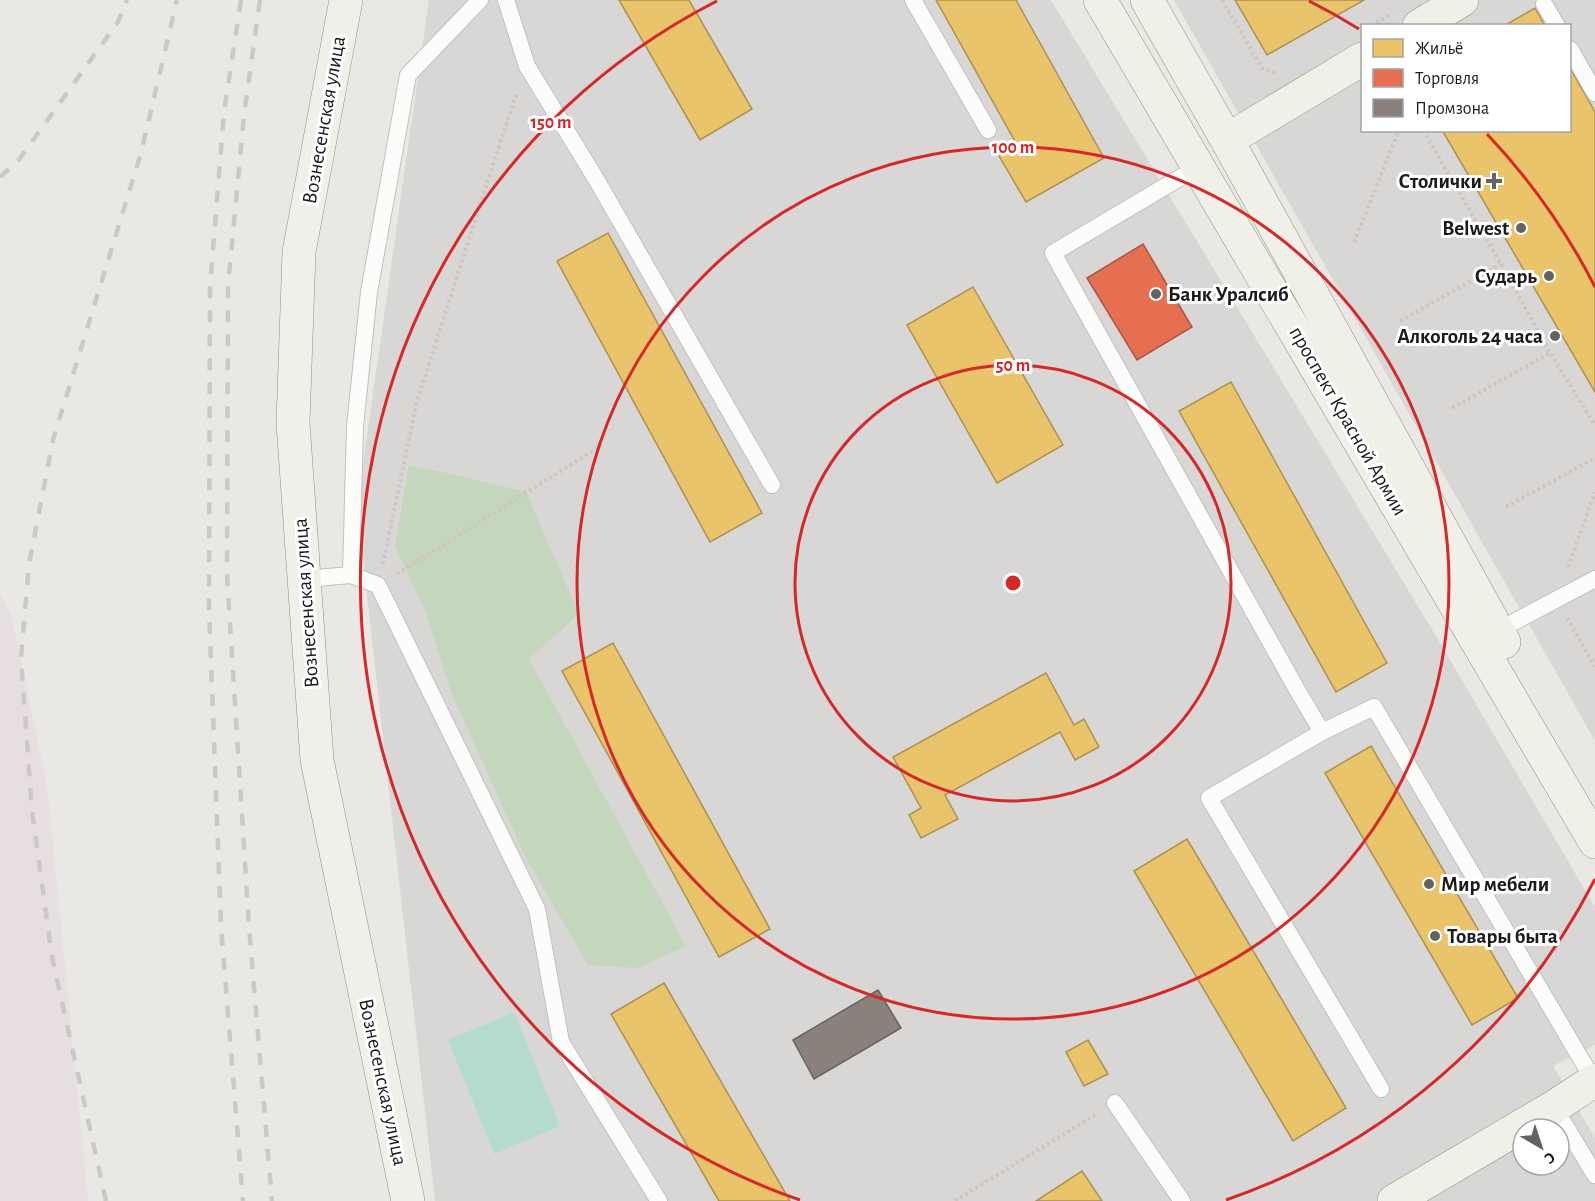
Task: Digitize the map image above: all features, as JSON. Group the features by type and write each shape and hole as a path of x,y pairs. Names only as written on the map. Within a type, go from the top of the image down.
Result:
{"main road":[{"name":"Вознесенская улица","path":"346,0 299,252 293,423 317,760 408,1201"},
{"name":"проспект Красной Армии","path":"1100,0 1595,842"},
{"name":"проспект Красной Армии","path":"1147,0 1227,140 1497,631 1595,800"},
{"path":"1422,24 1462,0"},
{"path":"1227,140 1361,60"},
{"path":"1394,1201 1554,1107 1594,1080"}],"lane":[{"path":"351,575 355,426 369,292 408,75 480,0"},
{"path":"506,0 527,66 596,179 772,485"},
{"path":"913,0 988,130"},
{"path":"1544,4 1556,24"},
{"path":"1571,52 1595,93"},
{"path":"1198,167 1053,253 1322,732"},
{"path":"304,579 351,575 378,585 537,909 561,1042 659,1201"},
{"path":"1497,631 1595,579"},
{"path":"1381,1089 1209,798 1322,732 1374,707 1594,1080"},
{"path":"1115,1103 1182,1201"},
{"path":"1554,1107 1595,1175"}],"path":[{"path":"1222,0 1262,68 1285,78"},
{"path":"378,585 417,401 527,66"},
{"path":"1354,242 1398,132"},
{"path":"1424,132 1595,425"},
{"path":"1400,321 1501,264"},
{"path":"1452,408 1551,353"},
{"path":"378,585 602,445"},
{"path":"1506,507 1595,458"},
{"path":"1595,492 1556,599 1595,667"},
{"path":"955,1201 1115,1103"}],"shaded area":[{"path":"429,0 1051,0 1436,636 1595,907 1595,1045 1553,1066 1595,1138 1595,1201 435,1201 357,506"},
{"path":"1174,0 1595,0 1595,741"},
{"path":"0,595 11,614 47,785 88,1201 0,1201"}],"green space":[{"path":"409,465 526,492 579,614 529,659 686,946 638,968 588,965 525,856 451,692 426,612 395,546"},
{"path":"514,1012 560,1126 494,1154 448,1040"}],"building: Жильё":[{"path":"619,0 689,0 752,109 700,140"},
{"path":"936,0 1016,0 1104,158 1026,202 999,156 1017,145"},
{"path":"1235,0 1364,0 1267,55"},
{"path":"1535,8 1544,24 1507,24"},
{"path":"1571,70 1595,112 1595,392 1443,132 1571,132"},
{"path":"608,233 762,513 710,542 557,261"},
{"path":"973,287 1063,445 997,483 907,325"},
{"path":"1231,382 1387,663 1336,692 1179,411"},
{"path":"613,643 770,929 719,957 562,671"},
{"path":"1046,673 1074,725 1084,719 1099,747 1075,760 1060,732 945,795 958,819 921,838 909,815 921,808 893,757"},
{"path":"1371,746 1518,998 1472,1025 1325,773"},
{"path":"1187,839 1346,1108 1293,1141 1134,871"},
{"path":"664,983 790,1201 719,1201 611,1014"},
{"path":"1088,1040 1108,1074 1084,1086 1066,1052"},
{"path":"1082,1171 1102,1201 1036,1201"}],"building: Торговля":[{"path":"1143,244 1192,327 1137,360 1087,278"}],"building: Промзона":[{"path":"878,990 901,1028 814,1079 793,1040"}],"railway":[{"path":"0,177 18,161 118,22 127,0"},
{"path":"106,1201 52,957 32,811 21,658 29,564 53,440 141,153 177,0"},
{"path":"241,0 224,112 210,287 209,609 221,926 243,1201"},
{"path":"260,0 244,115 228,286 227,575 249,927 272,1201"}],"place":[{"name":"Столички","path":"1494,181"},
{"name":"Belwest","path":"1521,228"},
{"name":"Сударь","path":"1549,276"},
{"name":"Банк Уралсиб","path":"1156,294"},
{"name":"Алкоголь 24 часа","path":"1555,336"},
{"name":"Мир мебели","path":"1429,884"},
{"name":"Товары быта","path":"1435,936"}]}
